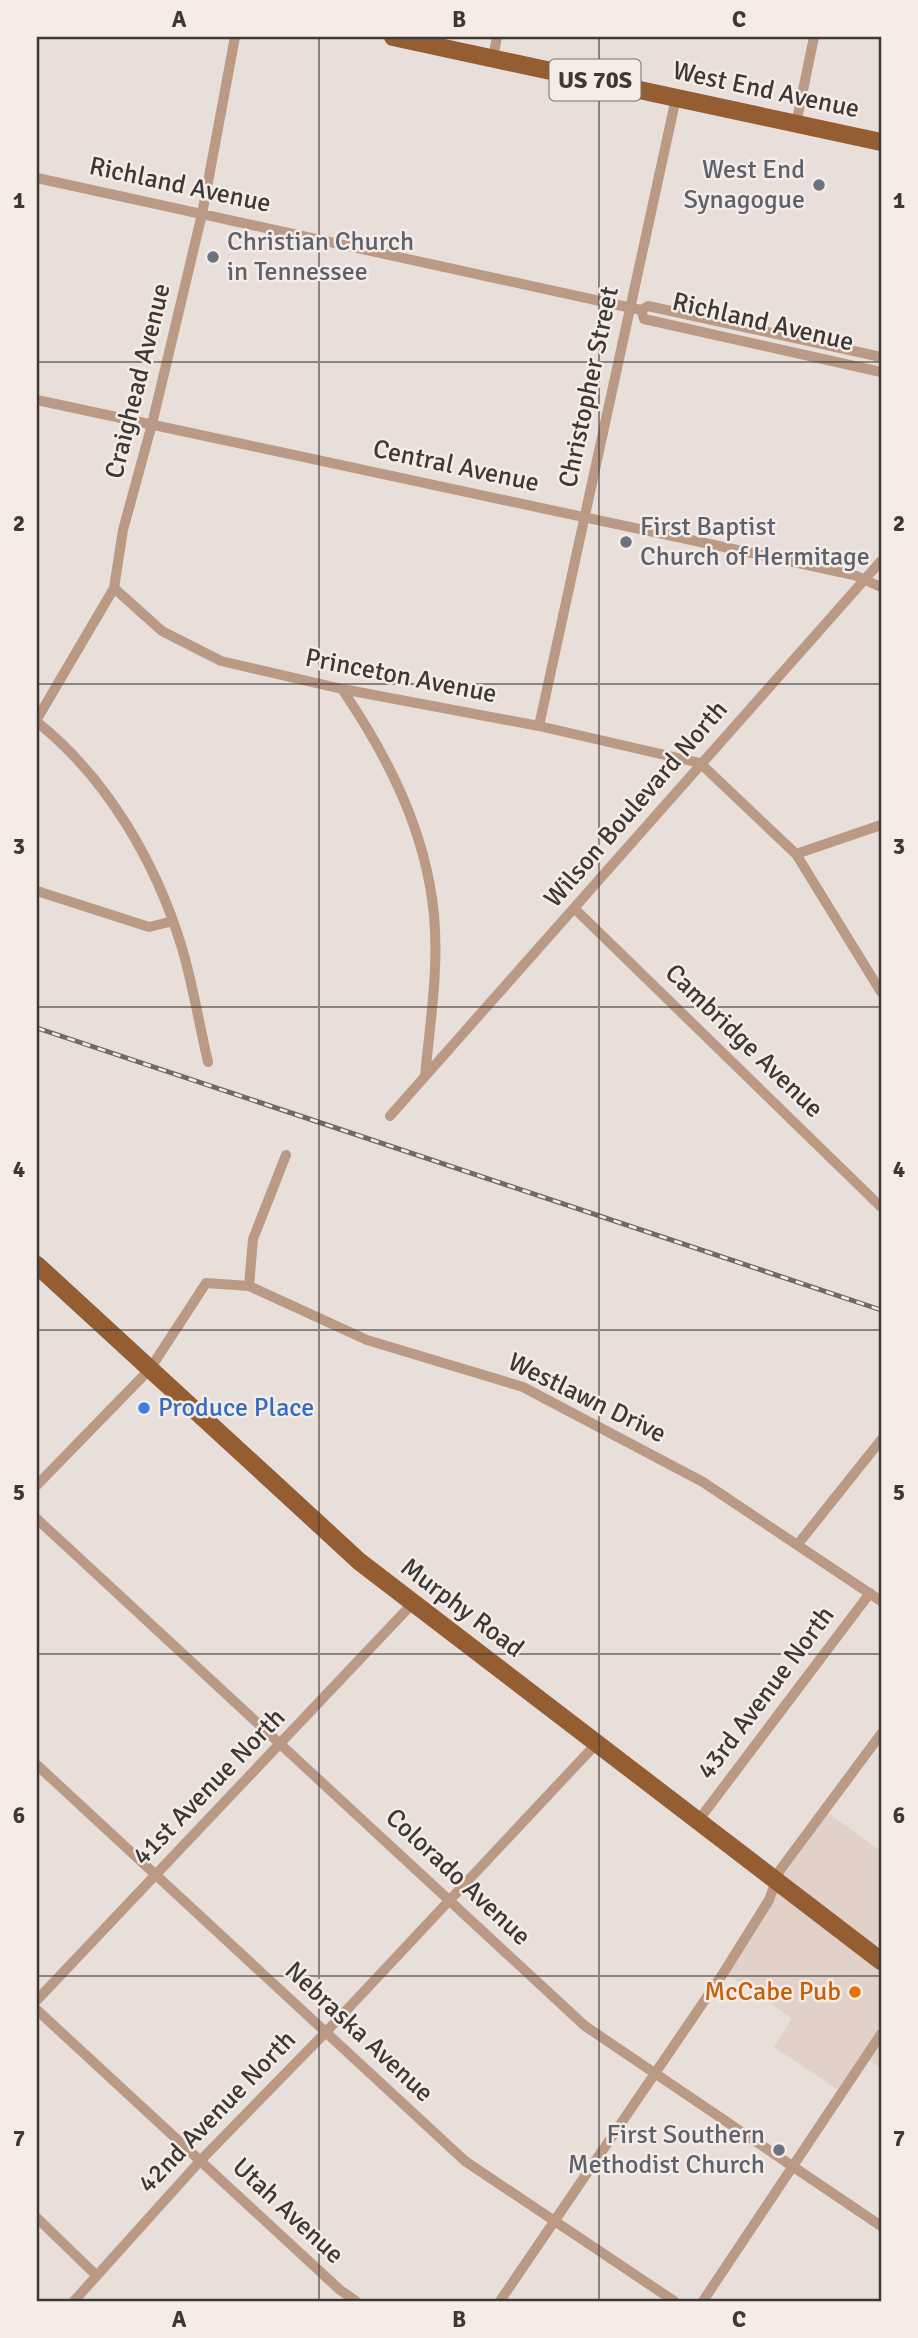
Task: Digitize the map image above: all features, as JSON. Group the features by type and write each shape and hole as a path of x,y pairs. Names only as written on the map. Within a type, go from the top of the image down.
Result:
{"main road":[{"name":"West End Avenue","path":"393,37 881,142"},
{"name":"Murphy Road","path":"37,1265 360,1562 881,1961"}],"street":[{"name":"Craighead Avenue","path":"37,720 114,588 123,530 152,424 202,214 235,37"},
{"path":"492,58 497,37"},
{"path":"796,124 814,37"},
{"name":"Christopher Street","path":"539,726 585,516 635,309 676,98"},
{"name":"Richland Avenue","path":"37,178 635,309 648,306 881,357"},
{"name":"Richland Avenue","path":"635,309 644,319 881,372"},
{"name":"Central Avenue","path":"37,400 866,578 881,587"},
{"name":"Wilson Boulevard North","path":"390,1115 881,561"},
{"name":"Princeton Avenue","path":"114,588 162,631 221,661 342,689 539,726 700,764"},
{"path":"342,689 372,733 398,783 425,864 434,915 435,978 425,1076"},
{"path":"37,720 102,789 133,835 173,921 208,1062"},
{"path":"700,764 796,854 881,992"},
{"path":"796,854 881,825"},
{"path":"37,891 149,927 173,921"},
{"name":"Cambridge Avenue","path":"575,909 881,1207"},
{"path":"37,1485 150,1369 206,1283 249,1286 253,1239 286,1155"},
{"name":"Westlawn Drive","path":"249,1286 367,1340 523,1387 703,1482 881,1601"},
{"path":"798,1544 881,1440"},
{"name":"Colorado Avenue","path":"37,1519 585,2026 881,2226"},
{"name":"43rd Avenue North","path":"698,1821 870,1593"},
{"name":"41st Avenue North","path":"37,2000 413,1604"},
{"path":"500,2301 724,1972 769,1900 780,1870 881,1734"},
{"name":"42nd Avenue North","path":"74,2301 200,2161 326,2032 597,1743"},
{"name":"Nebraska Avenue","path":"37,1765 465,2161 674,2301"},
{"name":"Utah Avenue","path":"37,2010 340,2290 356,2301"},
{"path":"703,2301 881,2034"},
{"path":"37,2218 96,2275"}],"shaded area":[{"path":"825,1811 881,1851 881,2068 865,2058 843,2093 774,2047 792,2018 724,1972 780,1870"}],"railway":[{"path":"37,1028 881,1310"}],"place":[{"name":"West End Synagogue","path":"819,185"},
{"name":"Christian Church in Tennessee","path":"213,257"},
{"name":"First Baptist Church of Hermitage","path":"626,542"},
{"name":"Produce Place","path":"144,1408"},
{"name":"McCabe Pub","path":"855,1992"},
{"name":"First Southern Methodist Church","path":"779,2150"}]}
